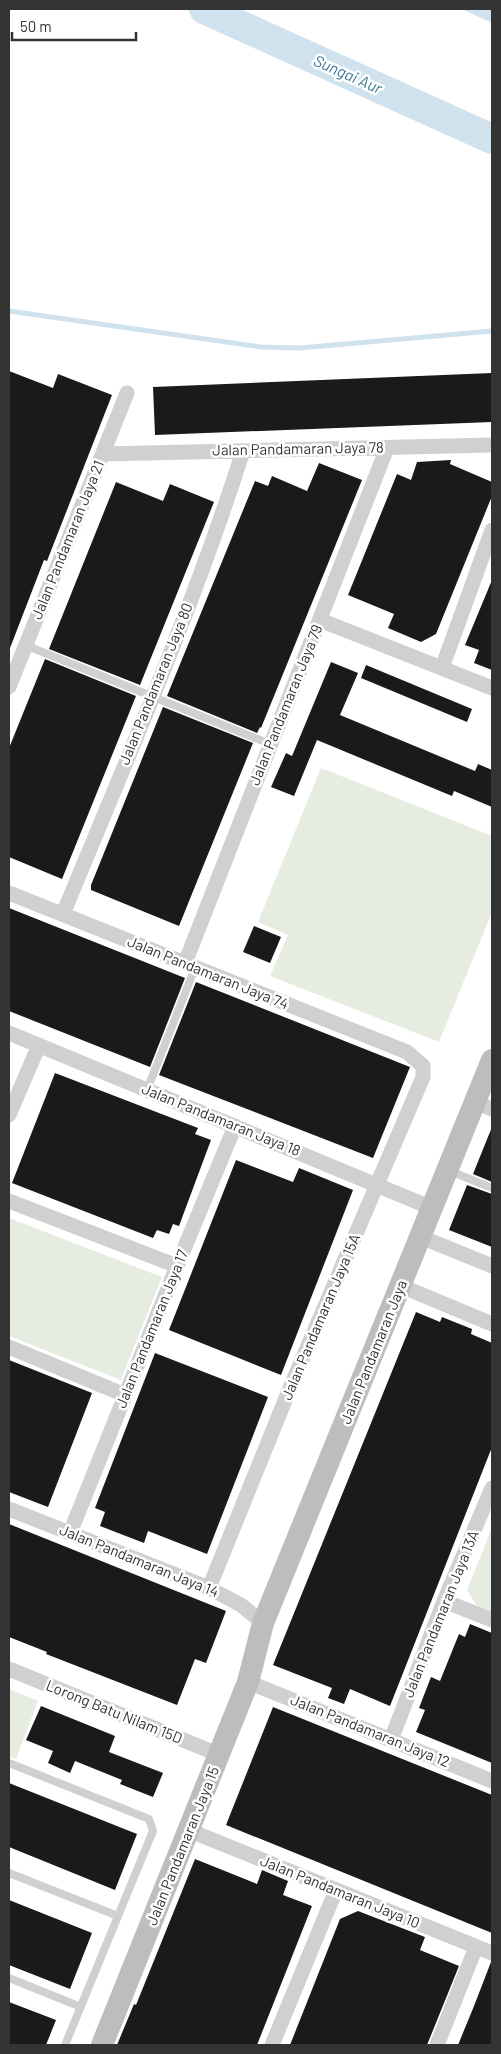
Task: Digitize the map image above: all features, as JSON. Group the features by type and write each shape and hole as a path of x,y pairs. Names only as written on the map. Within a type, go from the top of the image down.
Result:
{"main road":[{"name":"Jalan Pandamaran Jaya","path":"260,1634 447,1170 484,1106 492,1060"},
{"name":"Jalan Pandamaran Jaya 15","path":"102,2045 220,1755 248,1682 260,1634"}],"street":[{"name":"Jalan Pandamaran Jaya 21","path":"9,687 127,393"},
{"name":"Jalan Pandamaran Jaya 78","path":"103,454 492,445"},
{"name":"Jalan Pandamaran Jaya 79","path":"190,966 270,744 387,448"},
{"name":"Jalan Pandamaran Jaya 80","path":"63,914 152,697 223,513 243,451"},
{"path":"442,668 492,530"},
{"path":"320,620 492,688"},
{"name":"Jalan Pandamaran Jaya 74","path":"9,893 407,1052"},
{"name":"Jalan Pandamaran Jaya 18","path":"9,1033 432,1208"},
{"path":"9,1115 39,1045"},
{"name":"Jalan Pandamaran Jaya 15A","path":"209,1588 290,1388 423,1077 423,1066 407,1052"},
{"name":"Jalan Pandamaran Jaya 17","path":"70,1533 235,1126"},
{"path":"9,1201 177,1266"},
{"path":"421,1237 492,1266"},
{"path":"400,1286 492,1324"},
{"path":"9,1347 125,1395"},
{"name":"Jalan Pandamaran Jaya 13A","path":"391,1740 444,1601 492,1489"},
{"name":"Jalan Pandamaran Jaya 14","path":"9,1508 209,1588 241,1605 260,1634"},
{"path":"444,1601 492,1620"},
{"name":"Lorong Batu Nilam 15D","path":"9,1669 220,1755"},
{"name":"Jalan Pandamaran Jaya 12","path":"248,1682 492,1781"},
{"name":"Jalan Pandamaran Jaya 10","path":"188,1830 492,1953"},
{"path":"272,2045 336,1890"},
{"path":"438,2045 476,1947"}],"lane":[{"path":"25,645 270,744"},
{"path":"147,1090 190,966"},
{"path":"447,1170 492,1188"},
{"path":"9,1763 149,1819 152,1831 65,2045"},
{"path":"9,1872 118,1916"},
{"path":"9,1978 81,2007"}],"shaded area":[{"path":"321,768 492,836 492,912 439,1042 270,976 288,935 258,922"},
{"path":"9,1218 162,1277 121,1380 9,1336"},
{"path":"492,1528 492,1612 477,1606 467,1590"},
{"path":"9,1689 38,1701 16,1759 9,1756"}],"water":[{"path":"462,9 492,9 492,23"}],"building":[{"path":"9,371 53,388 58,374 112,395 47,561 44,560 10,648"},
{"path":"492,373 492,422 155,435 153,387"},
{"path":"451,460 450,464 492,482 492,496 436,634 421,642 388,628 394,614 348,595 397,474 411,480 417,462"},
{"path":"319,463 362,480 261,728 257,733 167,696 255,481 268,486 272,476 307,491"},
{"path":"116,482 163,501 170,484 214,502 140,685 49,649"},
{"path":"492,580 492,670 474,663 479,650 465,645"},
{"path":"45,659 136,696 62,879 9,857 9,748"},
{"path":"331,662 358,673 340,715 475,771 478,764 492,770 492,807 454,791 452,796 317,740 294,796 271,787 286,753 292,756"},
{"path":"366,665 472,709 467,722 361,678"},
{"path":"163,707 253,743 179,926 91,890 91,885"},
{"path":"9,908 185,978 150,1067 9,1011"},
{"path":"254,926 281,937 270,963 243,952"},
{"path":"196,982 410,1067 373,1158 159,1075"},
{"path":"55,1073 198,1128 195,1134 211,1140 179,1226 173,1224 169,1234 157,1230 153,1238 12,1183"},
{"path":"492,1127 492,1182 473,1174"},
{"path":"236,1160 293,1182 299,1168 353,1190 281,1375 169,1330"},
{"path":"467,1185 492,1194 492,1247 449,1230"},
{"path":"416,1312 440,1322 442,1317 472,1329 471,1334 492,1343 492,1447 390,1706 350,1689 344,1704 328,1698 332,1688 273,1665"},
{"path":"155,1353 268,1397 207,1554 148,1531 144,1543 100,1526 105,1512 95,1508"},
{"path":"9,1360 92,1393 48,1507 9,1492"},
{"path":"9,1524 226,1611 206,1663 195,1659 177,1705 46,1654 47,1652 9,1637"},
{"path":"470,1624 492,1633 492,1763 416,1732 425,1710 419,1708 431,1677 440,1681 459,1634 465,1637"},
{"path":"41,1706 115,1736 109,1752 163,1773 153,1797 120,1784 122,1780 75,1761 70,1773 48,1763 53,1751 26,1740"},
{"path":"273,1707 492,1795 492,1933 226,1825"},
{"path":"9,1783 137,1834 115,1890 9,1847"},
{"path":"195,1859 257,1884 262,1870 288,1881 283,1895 312,1906 257,2045 117,2045 134,2004 136,2005"},
{"path":"9,1900 92,1933 70,1989 9,1965"},
{"path":"358,1911 425,1937 420,1950 459,1966 427,2045 290,2045 340,1919"},
{"path":"491,1962 492,2045 458,2045 474,2006"},
{"path":"9,2002 56,2020 46,2045 9,2045"}],"waterway":[{"name":"Sungai Aur","path":"204,9 492,139"},
{"path":"9,311 261,347 300,348 492,331"}]}
